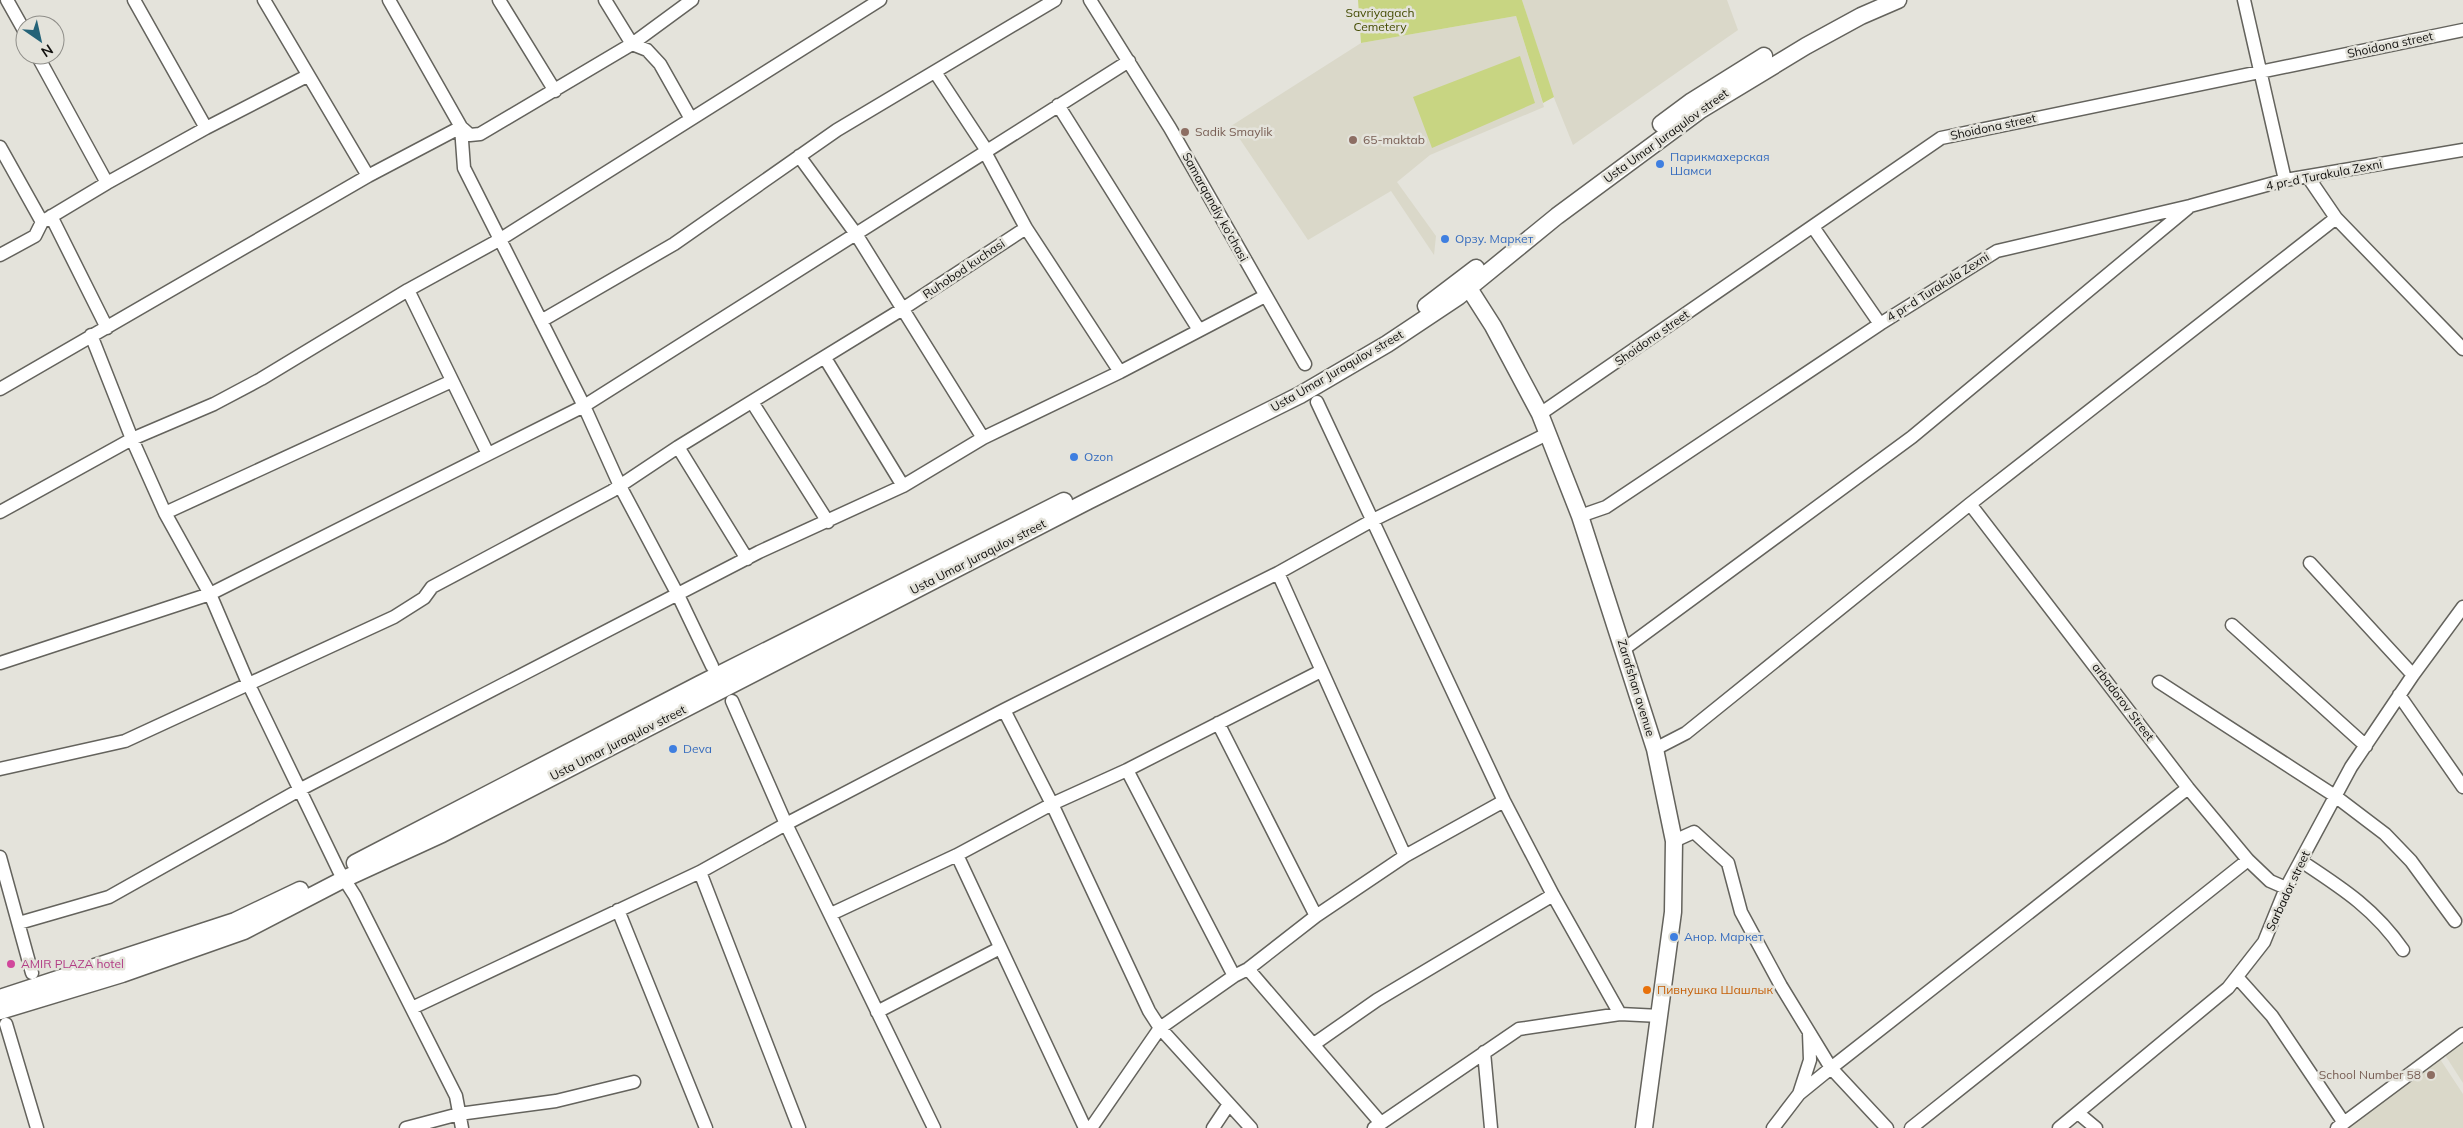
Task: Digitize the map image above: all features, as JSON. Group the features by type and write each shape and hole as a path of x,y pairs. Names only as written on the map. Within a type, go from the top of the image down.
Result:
{"main road":[{"name":"Usta Umar Juraqulov street","path":"1466,284 1543,213 1692,101 1772,52 1870,0"},
{"name":"Usta Umar Juraqulov street","path":"3,1017 244,931 342,875 709,679 1290,388 1374,341 1466,284 1699,110 1799,50 1862,16 1898,0"},
{"name":"Zarafshan avenue","path":"1466,284 1493,326 1540,414 1580,516 1655,749 1674,841 1672,912 1644,1128"},
{"name":"Usta Umar Juraqulov street","path":"0,998 235,921 342,875"}],"street":[{"path":"7,0 15,15"},
{"path":"134,0 206,128"},
{"path":"264,0 307,76 368,176"},
{"path":"390,0 461,127 470,135 480,134 555,91 632,44 692,0"},
{"path":"499,0 555,91"},
{"path":"605,0 632,44 647,50 660,64 691,119"},
{"path":"0,512 132,439 214,404 261,380 408,290 500,240 880,0"},
{"path":"541,321 674,244 837,130 1055,0"},
{"name":"Samarqandiy ko'chasi","path":"1090,0 1170,128 1305,364"},
{"path":"2244,0 2285,180"},
{"name":"Shoidona street","path":"1540,414 1941,138 2463,30"},
{"path":"0,663 210,594 584,406 1129,60"},
{"path":"42,65 107,183"},
{"path":"935,72 986,151 1026,228 1120,372"},
{"path":"0,255 35,236 47,219 107,183 206,128 307,76"},
{"path":"1058,105 1199,330"},
{"path":"0,389 368,176 461,127"},
{"path":"461,127 464,168 584,406 620,486 678,595 712,666"},
{"path":"0,147 47,219 107,328"},
{"name":"4 pr-d Turakula Zexni","path":"1580,516 1606,507 1880,324 1997,251 2190,206 2285,180 2463,150"},
{"path":"799,156 856,234 901,310 983,438"},
{"path":"2308,177 2336,218 2463,348"},
{"path":"1624,649 1912,437 2190,206"},
{"path":"1655,749 1686,733 1970,504 2336,218"},
{"path":"1813,227 1880,324"},
{"name":"Ruhobod kuchasi","path":"0,769 126,741 394,617 424,598 432,587 620,486 678,447 901,310 1026,228"},
{"path":"408,290 488,454"},
{"path":"19,923 109,897 301,789 748,558 903,486 983,438 1120,372 1265,296"},
{"path":"91,335 132,439 165,513 210,594 248,683 342,875 352,889 456,1096 462,1128"},
{"path":"825,358 903,486"},
{"path":"165,513 452,381"},
{"path":"752,402 828,522"},
{"path":"1317,402 1504,801 1553,895 1620,1014"},
{"path":"412,1008 700,872 786,824 1004,710 1278,573 1373,520 1547,434"},
{"path":"678,447 748,558"},
{"name":"arbadorov Street","path":"1970,504 2188,788 2248,860 2270,881 2286,888"},
{"path":"2310,563 2413,674"},
{"path":"1278,573 1405,856"},
{"name":"Sarbador street","path":"2059,1128 2228,988 2237,977 2264,942 2286,888 2350,767 2413,674 2463,607"},
{"path":"2232,625 2366,746"},
{"path":"831,914 957,855 1052,804 1127,770 1321,671"},
{"path":"2159,682 2335,796 2385,834 2411,861 2456,921"},
{"path":"2400,695 2463,787"},
{"path":"732,701 786,824 934,1128"},
{"path":"1004,710 1052,804 1149,1011 1160,1028 1251,1128"},
{"path":"1218,723 1316,916"},
{"path":"1127,770 1234,976"},
{"path":"1773,1128 1799,1094 2188,788"},
{"path":"1091,1128 1160,1028 1234,976 1248,969 1316,916 1405,856 1504,801"},
{"path":"1674,841 1694,832 1728,863 1741,912 1781,986 1831,1068 1887,1128"},
{"path":"957,855 1084,1128"},
{"path":"0,857 3,880 19,923 32,973"},
{"path":"1911,1128 2248,860"},
{"path":"2301,861 2357,898 2391,933 2403,950"},
{"path":"700,872 799,1128"},
{"path":"1314,1044 1385,995 1553,895"},
{"path":"618,910 706,1128"},
{"path":"877,1012 1000,948"},
{"path":"1248,969 1314,1044 1377,1125 1518,1029 1620,1014 1660,1016"},
{"path":"2237,977 2272,1016 2341,1125 2463,1034"},
{"path":"3,1017 37,1128"},
{"path":"1799,1094 1810,1060 1810,1032"},
{"path":"1484,1052 1491,1128"},
{"path":"406,1128 459,1114 556,1100 634,1082"},
{"path":"1213,1128 1229,1104"},
{"path":"2078,1113 2096,1128"}],"shaded area":[{"path":"1522,0 1727,0 1738,30 1573,145 1550,88"},
{"name":"65-maktab","path":"1516,16 1544,107 1430,155 1397,182 1436,236 1434,255 1391,191 1308,240 1231,126 1361,43"},
{"path":"2463,1044 2463,1083 2445,1055"},
{"name":"School Number 58","path":"2438,1056 2463,1094 2463,1128 2336,1128"}],"green space":[{"name":"Savriyagach Cemetery","path":"1358,0 1522,0 1554,97 1543,103 1516,16 1361,43"},
{"path":"1520,56 1535,103 1432,148 1413,97"}],"place":[{"name":"Sadik Smaylik","path":"1185,132"},
{"name":"65-maktab","path":"1353,140"},
{"name":"Парикмахерская Шамси","path":"1660,164"},
{"name":"Орзу. Маркет","path":"1445,239"},
{"name":"Ozon","path":"1074,457"},
{"name":"Deva","path":"673,749"},
{"name":"Анор. Маркет","path":"1674,937"},
{"name":"AMIR PLAZA hotel","path":"11,964"},
{"name":"Пивнушка Шашлык","path":"1647,990"},
{"name":"School Number 58","path":"2431,1075"}]}
